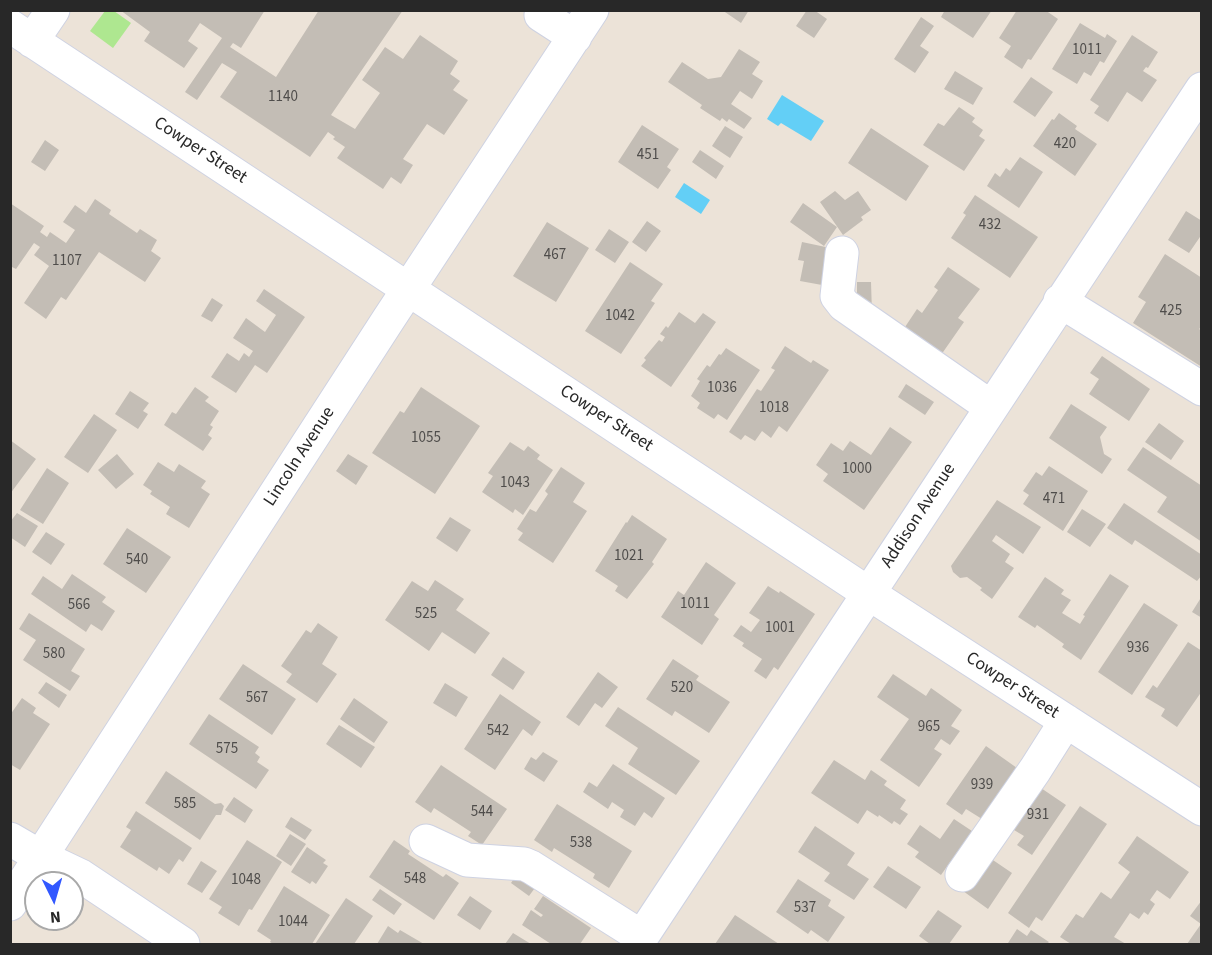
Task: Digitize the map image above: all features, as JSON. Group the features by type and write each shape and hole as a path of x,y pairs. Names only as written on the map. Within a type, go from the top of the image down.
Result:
{"street":[{"path":"21,34 53,10"},
{"name":"Lincoln Avenue","path":"10,904 592,10"},
{"path":"541,15 575,37"},
{"name":"Cowper Street","path":"21,34 868,593 1202,809"},
{"name":"Addison Avenue","path":"640,941 1060,301 1202,89"},
{"path":"842,254 837,296 844,305 991,407"},
{"path":"1060,301 1202,389"},
{"path":"962,875 1066,721"},
{"path":"10,839 81,876 183,945"},
{"path":"426,841 468,860 524,864 531,867 640,941"}],"green space":[{"path":"105,11 114,11 131,23 113,48 90,31"}],"water":[{"path":"782,95 824,121 811,141 781,123 778,126 767,119"},
{"path":"684,183 710,200 701,214 675,197"}],"building":[{"path":"120,10 265,10 241,48 233,43 230,47 276,77 319,10 403,10 331,115 355,129 380,93 362,80 385,47 403,59 420,35 458,61 450,74 460,81 453,90 468,100 444,135 427,124 403,159 413,165 401,184 391,177 383,189 337,158 345,147 333,139 335,137 328,132 310,157 220,97 237,72 222,63 197,100 185,92 222,38 200,23 188,41 198,48 184,68 144,41 150,32"},
{"path":"722,10 749,10 741,23"},
{"path":"807,10 814,10 827,19 814,38 796,26"},
{"path":"945,10 992,10 973,38 941,17"},
{"path":"1017,10 1045,10 1058,19 1031,60 1028,59 1022,69 1004,57 1011,46 999,38"},
{"path":"921,17 934,26 920,46 929,52 915,73 894,59"},
{"path":"1080,23 1105,38 1107,34 1117,41 1104,63 1100,61 1091,76 1084,72 1077,84 1052,69"},
{"path":"1132,35 1158,52 1148,68 1146,67 1143,71 1157,80 1142,102 1127,92 1108,122 1094,113 1099,106 1090,100"},
{"path":"739,49 760,62 752,74 763,81 752,99 740,91 731,104 752,118 744,129 729,119 727,122 722,118 720,121 700,108 702,105 668,82 682,62 708,79 721,77"},
{"path":"955,71 983,88 973,105 944,89"},
{"path":"1031,77 1053,92 1035,117 1013,102"},
{"path":"959,107 975,118 972,122 983,130 979,136 985,140 964,171 923,145 938,123 944,126"},
{"path":"1059,113 1077,126 1075,129 1097,144 1075,176 1033,146"},
{"path":"642,125 679,149 667,167 671,170 658,189 618,162"},
{"path":"725,126 743,137 730,158 712,146"},
{"path":"871,128 929,166 906,201 848,163"},
{"path":"45,140 59,150 45,171 31,162"},
{"path":"700,150 724,166 716,179 692,162"},
{"path":"1020,157 1043,172 1019,208 987,186 995,173 1000,177 1006,168 1010,171"},
{"path":"835,191 845,200 858,191 871,210 861,217 863,220 843,235 820,202"},
{"path":"975,195 1038,237 1010,278 951,238 966,215 963,213"},
{"path":"95,199 111,210 109,214 137,233 140,229 157,240 151,251 161,258 145,282 99,252 66,300 61,297 46,319 24,303 49,266 34,255 40,247 34,243 16,269 10,266 10,203 44,226 40,232 47,237 50,232 66,243 75,230 63,222 75,205 86,213"},
{"path":"803,203 837,227 824,246 790,222"},
{"path":"1186,211 1202,221 1202,234 1189,253 1168,240"},
{"path":"647,221 661,231 646,252 632,242"},
{"path":"547,222 589,248 556,302 513,276"},
{"path":"609,229 629,242 615,263 595,250"},
{"path":"802,242 835,249 822,285 800,281 804,261 798,260"},
{"path":"1165,254 1202,278 1202,326 1199,329 1202,331 1202,367 1133,323 1146,302 1138,297"},
{"path":"630,262 663,284 651,301 655,303 621,354 585,331"},
{"path":"948,267 980,289 958,318 964,322 941,355 901,333 917,309 922,313 938,290 934,287"},
{"path":"857,282 871,282 872,313 857,313"},
{"path":"264,289 305,317 267,373 255,365 236,393 211,377 227,353 239,361 244,353 249,357 253,351 233,338 246,318 265,332 276,315 256,301"},
{"path":"212,298 223,305 212,322 201,316"},
{"path":"679,312 695,323 703,313 716,322 671,387 641,366 646,360 644,358 659,340 662,342 665,337 660,334 666,326 668,328"},
{"path":"785,346 811,363 813,360 829,370 787,432 779,426 771,438 762,431 755,441 745,435 741,440 729,432 757,389 761,391 775,370 771,368"},
{"path":"726,348 760,370 727,420 718,414 714,419 697,408 700,403 691,396 700,381 697,379 707,365 710,367"},
{"path":"1102,356 1150,389 1129,421 1089,394 1099,379 1090,373"},
{"path":"906,384 934,402 925,415 898,397"},
{"path":"195,387 209,397 205,401 219,411 210,425 213,427 208,435 212,438 203,451 164,425 172,412 176,414"},
{"path":"421,387 480,426 435,494 372,453 400,411 404,413"},
{"path":"130,391 149,403 143,411 148,414 138,429 115,414"},
{"path":"1071,404 1107,427 1100,437 1104,454 1112,459 1102,474 1049,438"},
{"path":"94,414 117,430 88,473 64,457"},
{"path":"1159,423 1184,441 1171,460 1145,442"},
{"path":"890,427 912,442 864,510 823,481 828,474 816,465 831,443 843,451 850,441 871,455"},
{"path":"10,440 36,459 10,494"},
{"path":"510,442 524,451 528,446 540,455 537,459 553,470 523,515 515,509 513,513 482,492 493,476 488,473"},
{"path":"1143,447 1202,486 1202,542 1157,512 1167,497 1127,470"},
{"path":"117,454 134,474 116,489 98,470"},
{"path":"348,454 368,466 356,485 336,471"},
{"path":"158,462 174,472 179,464 206,481 201,488 210,494 189,528 166,514 170,507 150,494 152,491 143,485"},
{"path":"1049,466 1088,491 1063,531 1023,504 1029,495 1023,491 1036,472 1042,476"},
{"path":"561,467 585,483 573,502 587,511 553,563 518,540 523,533 517,529 530,509 536,512 548,494 545,491"},
{"path":"47,468 69,483 43,524 20,510"},
{"path":"997,500 1041,527 1023,554 996,535 992,541 1010,554 1005,562 1014,568 992,599 967,577 960,578 953,572 951,566"},
{"path":"1124,503 1202,555 1202,575 1197,581 1135,540 1132,545 1107,528"},
{"path":"1082,509 1106,524 1090,547 1067,532"},
{"path":"17,513 38,526 25,547 10,537 10,522"},
{"path":"632,515 667,539 652,562 654,564 627,599 615,591 618,586 595,571"},
{"path":"450,517 471,530 457,552 436,538"},
{"path":"127,528 171,557 146,593 103,564"},
{"path":"46,532 65,544 51,565 32,552"},
{"path":"706,562 736,583 714,615 719,619 702,645 661,617 678,591 684,595"},
{"path":"72,574 106,597 102,602 115,611 102,631 91,624 86,632 31,594 43,576 62,589"},
{"path":"1110,574 1129,586 1081,660 1062,647 1064,644 1037,625 1035,628 1018,617 1045,577 1064,590 1061,594 1071,600 1062,613 1080,624 1085,616 1083,615"},
{"path":"435,580 464,599 456,610 490,633 475,654 442,632 429,651 385,620 412,581 428,591"},
{"path":"768,586 779,593 780,591 815,614 778,670 774,667 766,679 754,671 762,659 742,646 744,643 733,636 741,625 751,632 760,620 749,613"},
{"path":"1202,596 1202,618 1192,612"},
{"path":"1144,603 1178,625 1132,695 1098,672"},
{"path":"29,613 85,649 71,671 80,676 70,691 23,660 36,640 19,629"},
{"path":"318,623 338,637 322,664 337,674 317,703 286,682 292,674 281,666 306,630 311,633"},
{"path":"1188,642 1202,651 1202,691 1177,727 1161,716 1165,709 1145,697 1153,685 1157,688"},
{"path":"503,657 525,672 513,690 491,675"},
{"path":"673,659 699,676 696,680 730,702 709,733 675,711 672,716 646,699"},
{"path":"243,664 296,699 272,735 219,699"},
{"path":"598,672 618,687 602,708 595,703 579,726 566,717"},
{"path":"893,674 926,696 931,688 962,710 951,726 960,731 950,745 941,739 934,749 942,754 919,787 880,760 909,719 877,697"},
{"path":"46,682 67,695 59,708 38,693"},
{"path":"445,683 468,697 456,717 433,703"},
{"path":"500,694 541,722 532,736 523,729 495,770 464,749"},
{"path":"22,698 36,708 33,713 50,724 20,770 10,764 10,715"},
{"path":"354,698 388,722 374,743 340,719"},
{"path":"618,707 700,761 676,795 628,764 638,748 605,726"},
{"path":"209,714 259,747 255,753 260,757 257,762 269,770 256,789 189,744"},
{"path":"339,725 375,747 361,768 326,744"},
{"path":"986,746 1017,768 982,819 966,809 962,815 946,804"},
{"path":"543,752 558,761 544,782 524,769 531,757 536,760"},
{"path":"834,760 865,780 871,770 887,781 884,785 906,800 900,809 908,814 900,825 894,821 892,824 867,810 858,824 811,793"},
{"path":"613,764 665,798 652,818 644,812 635,826 620,817 624,810 612,802 608,809 583,792 589,782 597,787"},
{"path":"441,765 507,809 482,845 468,836 471,832 434,808 431,813 415,802"},
{"path":"166,771 215,804 221,803 224,806 221,815 216,815 200,840 145,803"},
{"path":"1038,786 1066,805 1032,855 1017,845 1024,836 1009,827"},
{"path":"234,797 253,810 245,823 225,810"},
{"path":"557,804 632,851 609,888 593,878 595,874 554,848 552,852 534,840"},
{"path":"1080,806 1107,824 1042,921 1036,917 1029,928 1008,913"},
{"path":"136,811 192,848 183,862 179,859 169,874 159,867 157,871 120,847 131,830 126,827"},
{"path":"291,817 312,830 305,840 285,827"},
{"path":"954,819 972,831 941,875 915,857 919,852 907,844 920,825 940,839"},
{"path":"815,826 855,853 847,865 869,879 854,900 824,881 830,873 798,852"},
{"path":"290,834 306,844 291,866 276,856"},
{"path":"1137,836 1189,872 1170,899 1157,890 1150,900 1155,904 1148,915 1144,912 1139,919 1130,913 1114,937 1126,944 1071,944 1060,937 1076,914 1083,918 1101,892 1111,899 1130,872 1118,863"},
{"path":"247,840 282,862 252,910 249,909 239,926 218,913 222,907 209,899"},
{"path":"394,840 410,851 408,854 443,877 446,874 459,883 434,920 369,877"},
{"path":"307,847 326,860 323,863 328,866 316,884 312,881 310,884 291,872"},
{"path":"987,856 1012,873 988,909 963,891"},
{"path":"201,861 217,871 202,893 187,884"},
{"path":"888,866 921,887 906,909 873,887"},
{"path":"521,868 540,881 529,896 511,883"},
{"path":"798,879 831,900 828,906 845,917 828,942 811,930 808,934 776,912"},
{"path":"284,886 330,915 312,944 273,944 271,940 257,931"},
{"path":"380,889 402,904 394,915 372,900"},
{"path":"470,896 492,911 480,930 457,915"},
{"path":"543,896 591,928 580,944 551,944 522,925 531,910 541,917 543,915 534,909"},
{"path":"346,898 373,916 354,944 315,944"},
{"path":"1202,900 1202,944 1187,944 1201,924 1190,916"},
{"path":"938,910 962,926 949,944 930,944 919,936"},
{"path":"735,915 779,944 715,944"},
{"path":"388,926 398,933 400,930 424,944 377,944"},
{"path":"1017,929 1027,936 1031,930 1049,942 1047,944 1008,943"},
{"path":"513,933 531,944 505,944"}]}
